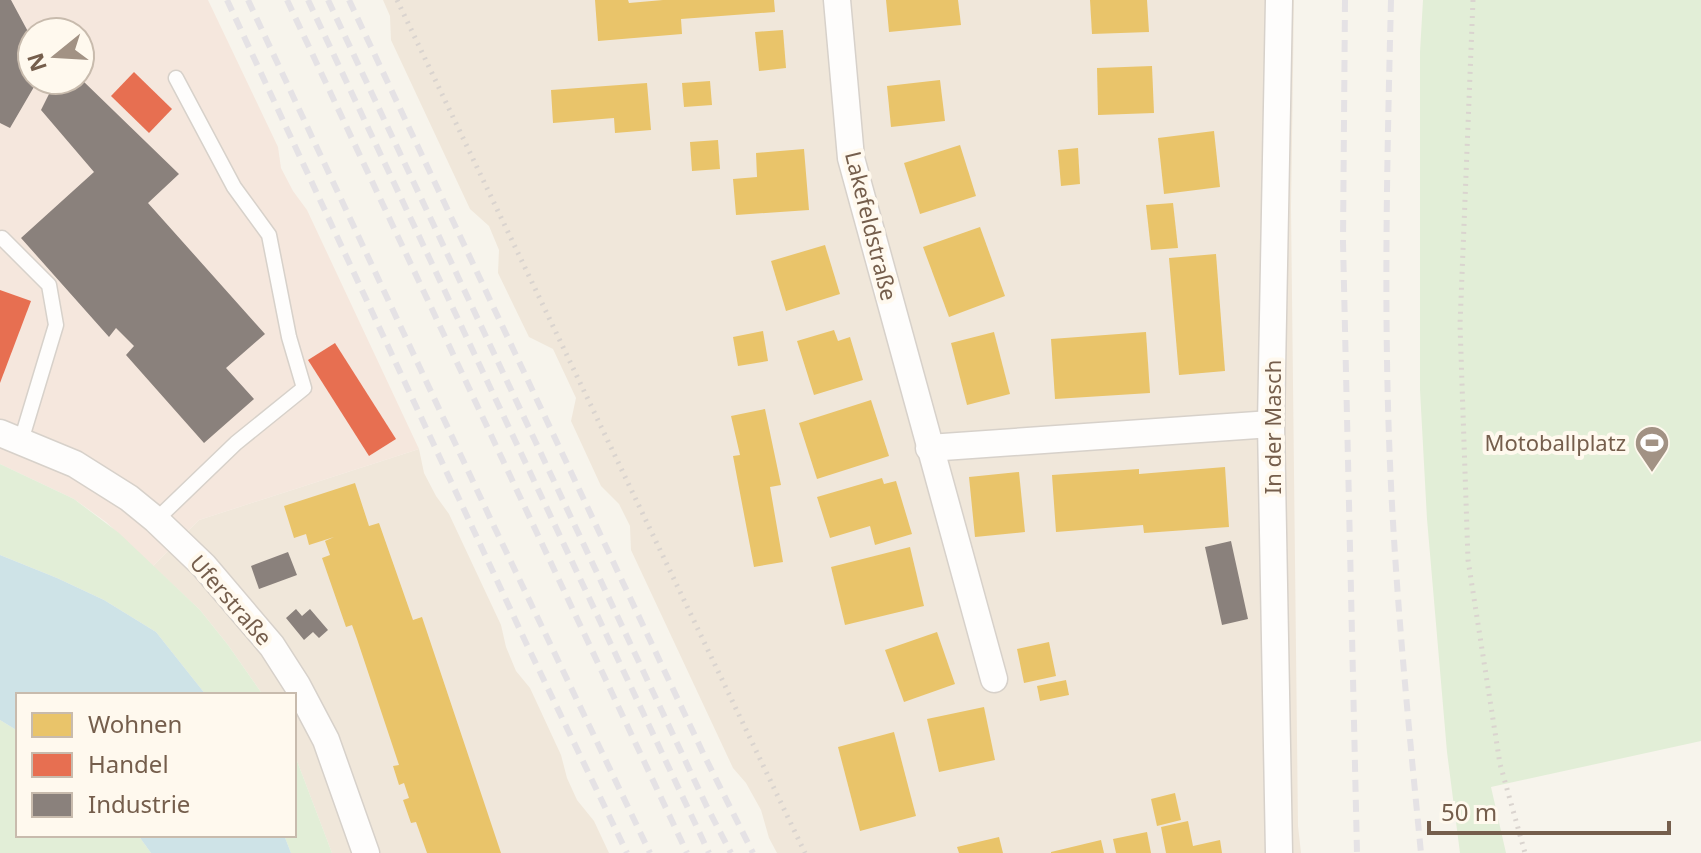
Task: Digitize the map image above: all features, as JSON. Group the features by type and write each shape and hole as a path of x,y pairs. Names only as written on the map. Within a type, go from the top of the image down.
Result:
{"street":[{"name":"Lakefeldstraße","path":"837,0 851,158 994,679"},
{"name":"In der Masch","path":"1279,0 1271,424 1279,853"},
{"path":"929,448 1271,424"},
{"name":"Uferstraße","path":"10,437 75,464 129,498 204,566 240,608 272,646 326,740 366,853"}],"lane":[{"path":"156,520 236,443 304,388 289,337 269,235 234,187 176,78"},
{"path":"2,238 49,285 56,325 10,437"}],"path":[{"path":"397,0 805,853"},
{"path":"1473,0 1460,325 1468,560 1500,764 1525,853"}],"shaded area":[{"path":"0,0 208,0 278,147 281,168 307,210 419,449 199,520 153,566 106,522 74,499 0,464"},
{"path":"383,0 1294,0 1291,207 1298,826 1301,853 777,853 761,810 746,783 733,768 631,550 630,526 619,504 601,486 571,421 576,398 553,349 529,337 498,273 499,250 489,226 470,209 391,40 390,16"},
{"path":"419,449 424,473 449,514 501,625 516,671 530,688 561,755 577,800 594,821 609,853 332,853 296,758 296,693 262,693 200,610 153,566 199,520"},
{"path":"0,555 104,600 156,632 204,693 16,693 16,730 0,720"},
{"path":"139,837 285,837 291,853 151,853"}],"green space":[{"path":"1423,0 1701,0 1701,741 1491,787 1506,853 1460,853 1447,752 1427,519 1420,390 1420,52"},
{"path":"0,464 74,499 119,533 200,610 262,693 204,693 156,632 104,600 0,555"},
{"path":"0,720 16,730 16,837 139,837 151,853 0,853"},
{"path":"296,758 332,853 291,853 285,837 296,837"}],"building: Wohnen":[{"path":"595,0 628,0 629,3 774,0 775,12 681,19 682,34 598,41"},
{"path":"886,0 958,0 961,25 889,32"},
{"path":"1090,0 1147,0 1149,32 1092,34"},
{"path":"783,30 786,68 759,71 755,32"},
{"path":"1152,66 1154,113 1098,115 1097,68"},
{"path":"940,80 945,121 891,127 887,86"},
{"path":"710,81 712,105 684,107 682,83"},
{"path":"647,83 651,130 615,133 614,118 553,123 551,90"},
{"path":"1214,131 1220,187 1164,194 1158,138"},
{"path":"718,140 720,169 692,171 690,142"},
{"path":"960,145 976,196 920,214 904,163"},
{"path":"1078,148 1080,184 1061,186 1058,150"},
{"path":"804,149 809,210 736,215 733,179 757,177 756,153"},
{"path":"1173,203 1178,248 1151,250 1146,205"},
{"path":"980,227 1005,296 949,317 923,247"},
{"path":"825,245 840,294 786,311 771,261"},
{"path":"1216,254 1225,371 1179,375 1169,258"},
{"path":"834,330 838,341 850,337 863,380 814,395 797,341"},
{"path":"763,331 768,361 738,366 733,337"},
{"path":"994,332 1010,394 967,405 951,343"},
{"path":"1146,332 1150,393 1055,399 1051,339"},
{"path":"871,400 889,456 817,479 799,423"},
{"path":"765,409 781,485 770,487 783,562 754,567 733,456 740,455 731,416"},
{"path":"1225,467 1229,527 1144,533 1143,525 1056,532 1052,475 1139,469 1139,474"},
{"path":"1019,472 1025,532 975,537 969,477"},
{"path":"882,478 884,484 896,481 912,534 875,545 870,526 830,538 817,497"},
{"path":"355,483 369,526 379,523 413,620 422,617 501,853 427,853 416,822 411,823 403,800 409,798 404,783 399,785 393,766 399,765 357,639 352,625 346,627 322,558 330,555 325,541 334,537 309,545 306,534 294,538 284,506"},
{"path":"910,547 924,606 845,625 831,567"},
{"path":"937,632 955,684 904,702 885,650"},
{"path":"1049,642 1056,676 1024,683 1017,649"},
{"path":"1066,680 1069,695 1040,701 1037,686"},
{"path":"984,707 995,760 939,772 927,719"},
{"path":"894,732 916,816 860,831 838,747"},
{"path":"1175,793 1181,820 1157,826 1151,799"},
{"path":"1188,821 1193,846 1220,840 1222,853 1166,853 1161,827"},
{"path":"1147,832 1151,853 1116,853 1113,839"},
{"path":"999,837 1003,853 959,853 957,847"},
{"path":"1101,840 1104,853 1051,853 1051,852"}],"building: Handel":[{"path":"134,72 172,109 149,133 111,96"},
{"path":"0,290 31,301 0,383"},
{"path":"335,343 396,439 369,456 308,360"}],"building: Industrie":[{"path":"0,0 11,0 20,16 16,16 16,96 29,96 10,128 0,123"},
{"path":"96,94 179,174 148,203 265,334 226,368 254,399 204,443 126,355 134,346 116,328 109,337 21,238 94,172 41,110 48,96 96,96"},
{"path":"1231,541 1248,619 1222,625 1205,547"},
{"path":"288,552 297,575 259,589 251,566"},
{"path":"296,609 302,616 310,609 328,630 319,638 313,632 304,640 286,618"}],"railway":[{"path":"227,0 627,853"},
{"path":"248,0 650,853"},
{"path":"287,0 687,853"},
{"path":"308,0 709,853"},
{"path":"328,0 731,853"},
{"path":"349,0 753,853"},
{"path":"1345,0 1343,242 1357,853"},
{"path":"1391,0 1386,242 1389,424 1400,623 1421,853"}],"place":[{"name":"Motoballplatz","path":"1652,474"}]}
